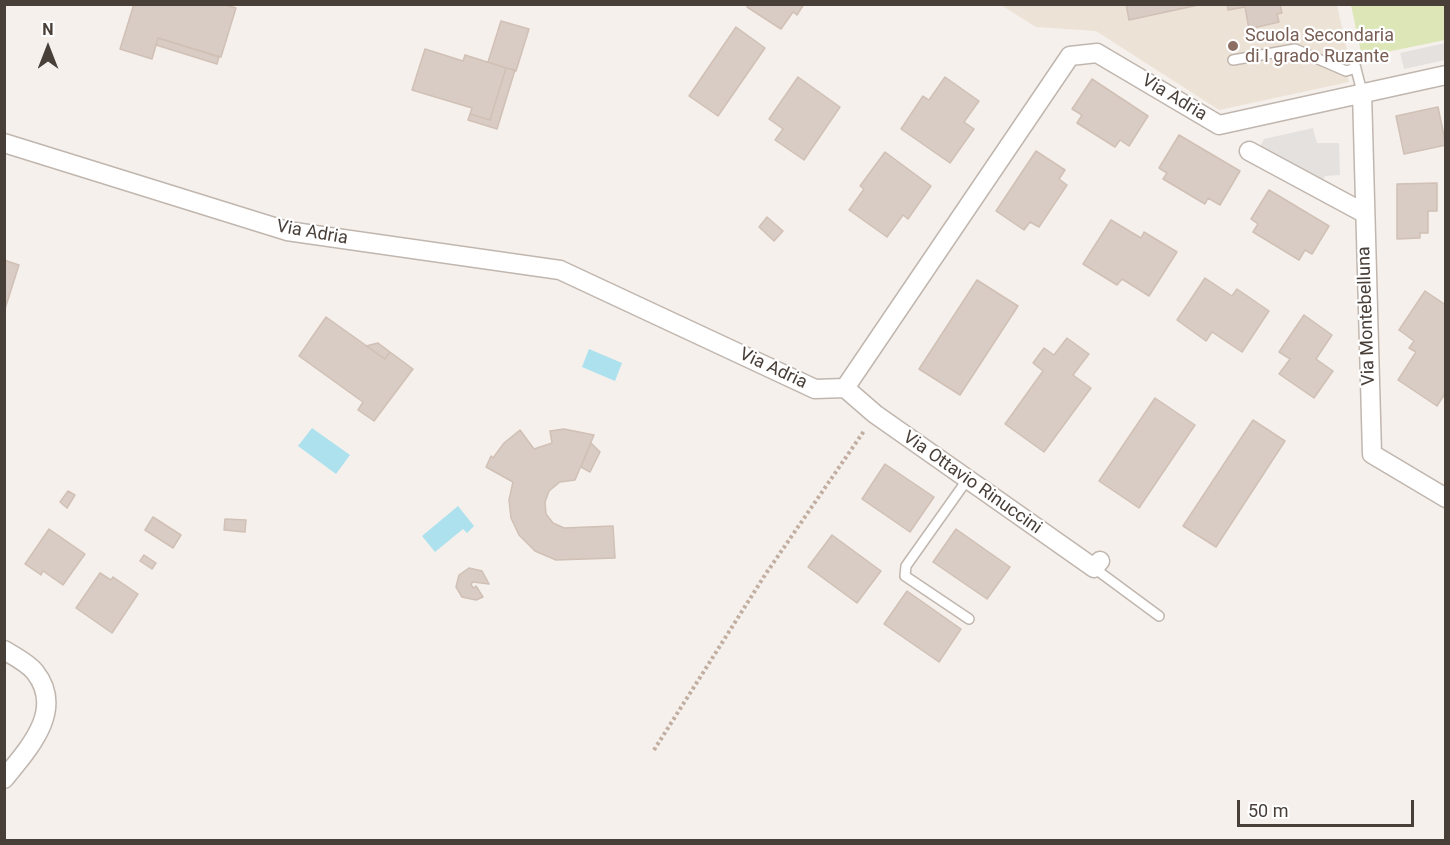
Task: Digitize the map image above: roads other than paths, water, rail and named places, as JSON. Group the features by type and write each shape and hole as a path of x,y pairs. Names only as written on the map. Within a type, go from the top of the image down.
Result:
{"street":[{"name":"Via Adria","path":"4,143 287,231 560,270 815,389 845,388 1070,56 1097,53 1219,125 1446,75"},
{"name":"Via Montebelluna","path":"1362,92 1372,454 1446,498"},
{"path":"1249,151 1364,213"},
{"name":"Via Ottavio Rinuccini","path":"845,388 857,400 967,480 1097,565"},
{"path":"4,650 34,670 48,693 45,720 27,751 4,779"}],"lane":[{"path":"1233,60 1295,49 1346,71 1355,64 1362,92"},
{"path":"967,480 906,566 905,576 969,620"},
{"path":"1097,565 1159,616"}],"water":[{"path":"589,349 622,363 615,381 582,367"},
{"path":"312,428 350,455 336,474 298,446"},
{"path":"458,506 474,526 467,533 463,529 435,552 422,536"}],"place":[{"name":"Scuola Secondaria di I grado Ruzante","path":"1233,46"}]}
